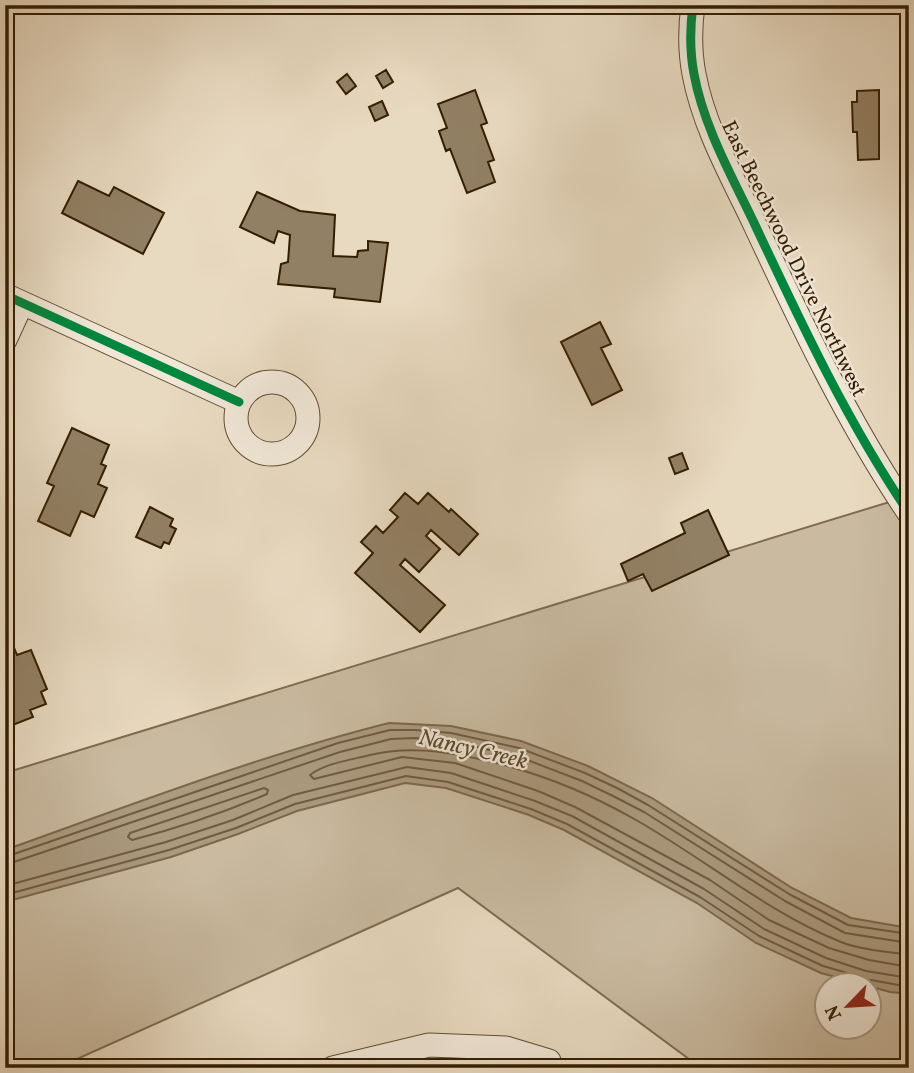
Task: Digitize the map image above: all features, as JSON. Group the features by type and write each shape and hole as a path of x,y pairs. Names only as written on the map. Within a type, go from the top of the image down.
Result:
{"street":[{"name":"East Beechwood Drive Northwest","path":"693,5 691,21 694,74 708,125 820,361 883,476 909,513"},
{"path":"5,340 14,299 239,402"},
{"path":"333,1068 429,1045 506,1048 549,1061"}],"shaded area":[{"path":"909,496 909,1068 701,1068 458,888 57,1068 5,1068 5,773"}],"water":[{"name":"Nancy Creek","path":"389,723 451,726 521,741 588,766 652,798 792,888 851,918 909,928 909,994 883,990 883,972 819,972 756,943 697,903 564,830 529,815 446,788 405,783 297,811 171,857 5,902 5,850 243,766"}],"building":[{"path":"386,70 393,82 383,88 376,76"},
{"path":"347,74 356,86 346,94 337,82"},
{"path":"475,90 487,123 481,125 494,160 488,162 495,182 467,193 450,149 446,151 439,131 447,128 438,104"},
{"path":"879,90 879,159 858,160 852,102 857,102 857,91"},
{"path":"382,101 388,115 375,121 369,107"},
{"path":"78,181 109,196 114,187 164,213 143,254 62,213"},
{"path":"257,192 300,211 335,215 333,256 357,257 358,251 368,250 368,241 388,243 380,302 334,297 335,289 278,284 281,264 288,262 290,235 278,231 274,243 240,227"},
{"path":"600,322 611,344 601,348 622,390 592,405 561,342"},
{"path":"72,428 109,445 101,464 106,466 98,484 107,488 94,517 81,511 70,536 38,521 54,486 47,483"},
{"path":"682,453 688,469 675,474 669,458"},
{"path":"405,493 418,504 428,493 449,512 451,509 478,534 459,555 431,530 426,536 440,549 419,572 405,559 400,565 445,605 420,632 355,573 373,553 361,542 376,526 383,533 398,517 390,510"},
{"path":"150,507 173,519 170,526 176,529 169,544 164,542 161,548 136,537"},
{"path":"708,510 729,555 652,591 643,574 628,581 621,564 685,533 681,523"},
{"path":"13,645 17,655 31,650 47,689 41,692 46,704 30,710 33,717 5,728 5,649"}],"cycle path":[{"path":"693,5 693,66 712,133 827,373 866,444 909,513"},
{"path":"5,295 239,402"}]}
